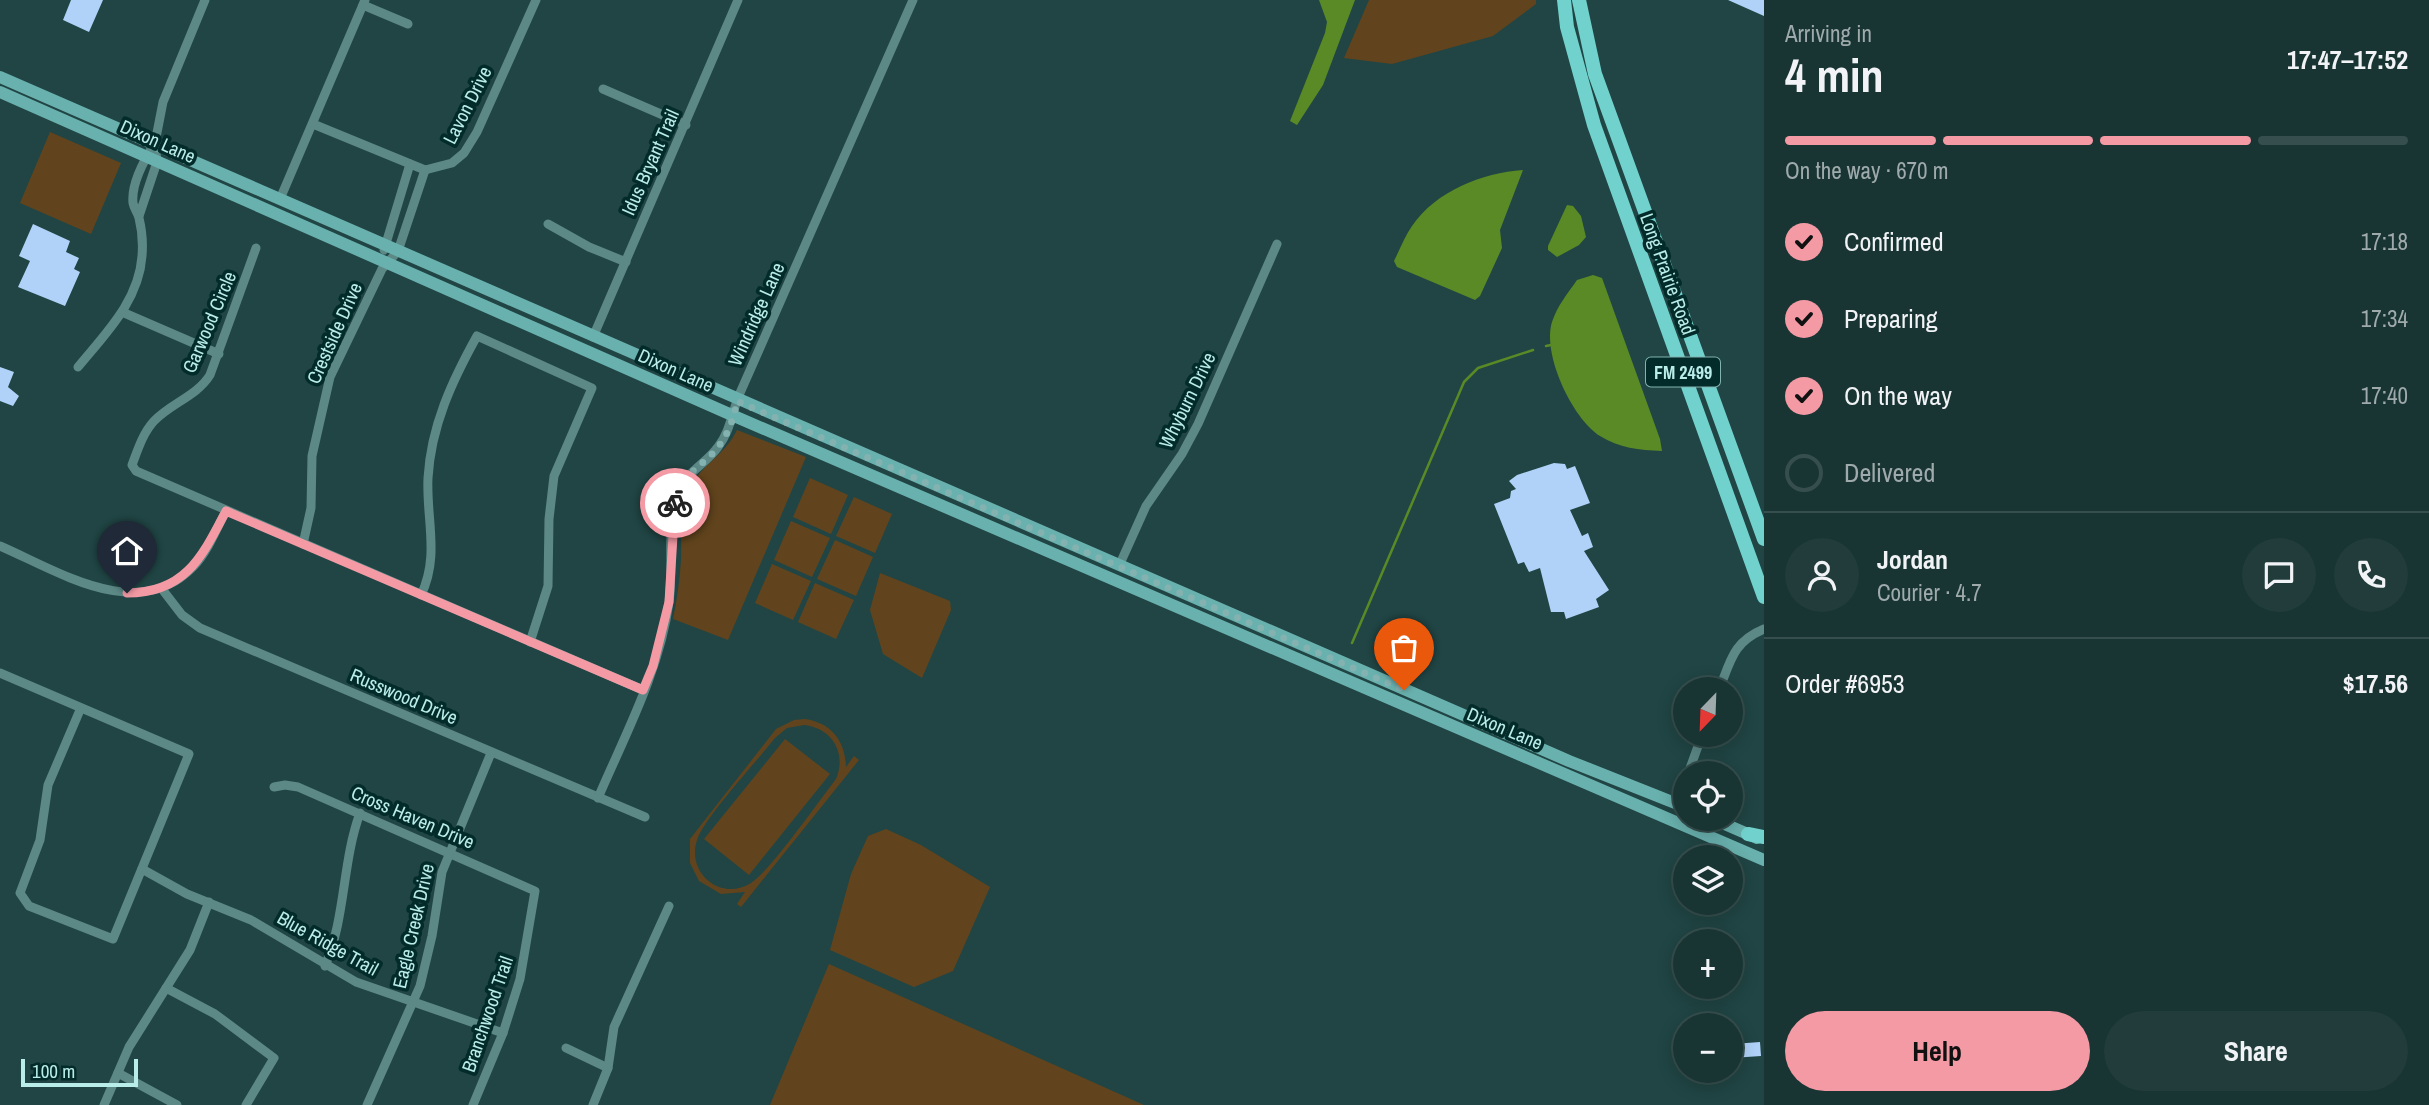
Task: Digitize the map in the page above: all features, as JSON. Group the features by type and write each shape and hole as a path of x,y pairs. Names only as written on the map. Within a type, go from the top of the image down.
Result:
{"main road":[{"name":"Long Prairie Road","path":"1563,0 1567,27 1594,125 1764,597"},
{"name":"Long Prairie Road","path":"1579,0 1595,74 1764,539"},
{"name":"Dixon Lane","path":"0,77 737,401 1503,732 1673,802"},
{"name":"Dixon Lane","path":"0,92 734,416 1764,860"},
{"path":"95,134 101,120"},
{"path":"1635,239 1654,232"},
{"path":"1251,638 1257,626"},
{"path":"1499,746 1503,732"},
{"path":"1668,819 1673,813"},
{"path":"1741,831 1764,839"}],"street":[{"path":"78,367 122,313 138,277 142,257 139,216 163,102 205,0"},
{"name":"Lavon Drive","path":"425,170 452,163 471,144 536,0"},
{"name":"Idus Bryant Trail","path":"593,337 738,0"},
{"name":"Windridge Lane","path":"598,798 653,666 669,602 677,496 696,465 717,449 734,416 737,401 913,0"},
{"path":"280,198 364,3 408,24"},
{"path":"603,89 686,125"},
{"path":"313,124 425,170 398,251 386,262"},
{"path":"139,216 133,204 135,184 151,159"},
{"path":"386,262 384,244 410,164"},
{"path":"548,224 589,247 626,262"},
{"name":"Whyburn Drive","path":"1119,566 1146,506 1182,454 1198,424 1277,244"},
{"name":"Garwood Circle","path":"226,511 139,474 132,465 144,435 153,422 202,386 219,354 256,248"},
{"name":"Crestside Drive","path":"303,544 311,508 312,456 326,390 340,354 386,262"},
{"path":"122,313 219,354"},
{"path":"421,595 432,564 428,480 434,436 448,394 477,336 592,388 554,476 549,508 548,586 530,642"},
{"path":"0,546 106,590 147,593 162,589 195,565 226,511 643,690"},
{"name":"Russwood Drive","path":"162,589 182,615 200,628 645,817"},
{"path":"1724,677 1737,646 1746,636 1764,629"},
{"path":"0,673 80,710 189,754 113,939 29,906 20,893 22,881 40,840 48,785 80,710"},
{"name":"Eagle Creek Drive","path":"367,1105 413,1004 426,962 438,889 449,852 491,753"},
{"name":"Cross Haven Drive","path":"274,787 298,787 535,891"},
{"path":"325,966 334,939 351,842 360,813"},
{"name":"Blue Ridge Trail","path":"142,869 262,927 356,982 413,1004 503,1032"},
{"name":"Branchwood Trail","path":"473,1105 503,1032 520,979 535,891"},
{"path":"104,1105 129,1047 190,950 209,902"},
{"path":"593,1105 608,1068 614,1027 669,905"},
{"path":"166,988 215,1014 274,1058 246,1105"},
{"path":"566,1048 608,1068"},
{"path":"118,1073 177,1105"}],"shaded area":[{"path":"1319,0 1355,0 1323,85 1297,125 1290,121 1327,22"},
{"path":"1369,0 1536,0 1536,4 1493,36 1392,64 1344,58"},
{"path":"50,132 121,163 91,234 20,203"},
{"path":"1523,170 1500,230 1502,248 1480,296 1475,300 1397,267 1394,261 1407,234 1434,203 1476,180"},
{"path":"1567,205 1573,206 1581,216 1586,237 1579,245 1557,257 1548,250 1548,246"},
{"path":"1593,275 1602,278 1662,451 1630,448 1600,436 1579,415 1555,367 1551,351 1552,322 1577,280"},
{"path":"737,430 806,457 728,640 673,619 680,574 681,523 686,497 700,473 727,446"},
{"path":"810,478 848,495 831,534 793,517"},
{"path":"854,497 892,514 875,553 836,536"},
{"path":"791,521 830,538 812,577 774,560"},
{"path":"835,540 873,557 856,596 817,579"},
{"path":"772,564 811,581 793,620 755,603"},
{"path":"880,573 950,601 951,610 922,678 883,654 870,610"},
{"path":"815,583 854,600 836,639 798,622"},
{"path":"794,720 814,721 835,734 843,749 846,767 854,756 859,760 741,907 737,904 745,892 721,894 699,881 690,863 690,839 776,729","holes":["804,725 814,727 835,743 840,760 836,779 760,876 740,888 728,889 709,881 701,873 695,852 697,840 710,818 775,738 787,728"]},
{"path":"785,739 830,774 749,875 704,839"},
{"path":"886,829 921,845 990,887 953,971 914,987 830,950 851,874 868,836"},
{"path":"829,964 1144,1105 770,1105"}],"building":[{"path":"71,0 103,0 89,32 63,20"},
{"path":"1728,0 1764,0 1764,16"},
{"path":"33,224 70,241 66,252 79,258 74,269 80,272 65,306 18,287 30,261 19,256"},
{"path":"0,367 14,372 8,387 19,396 13,406 0,401"},
{"path":"1554,463 1565,464 1567,469 1575,466 1590,503 1570,510 1582,536 1588,533 1593,547 1584,551 1609,590 1596,599 1599,607 1566,619 1564,612 1551,612 1540,568 1529,572 1524,562 1518,564 1494,504 1510,498 1511,491 1516,489 1509,481 1517,475"},
{"path":"1760,1042 1761,1056 1743,1057 1743,1043"}],"waterway":[{"path":"1546,346 1551,345"},
{"path":"1352,643 1464,382 1478,368 1533,350"}],"way so far":[{"path":"675,503 689,474 717,449 724,438 734,416 737,401 1404,690"}],"route":[{"path":"127,593 147,593 162,589 182,578 209,544 226,511 643,690 664,631 669,602 675,503"}]}
